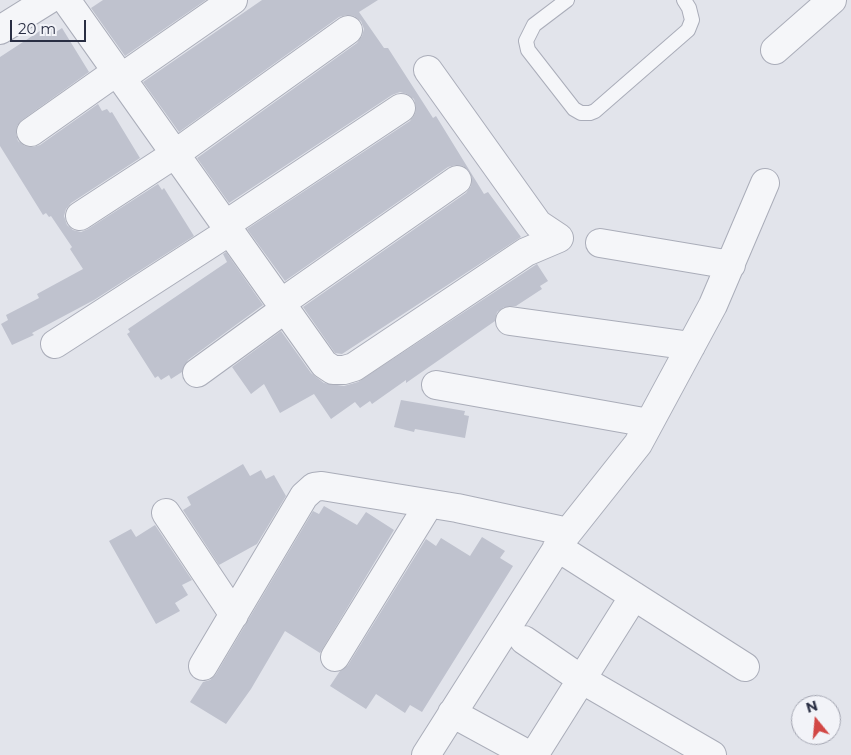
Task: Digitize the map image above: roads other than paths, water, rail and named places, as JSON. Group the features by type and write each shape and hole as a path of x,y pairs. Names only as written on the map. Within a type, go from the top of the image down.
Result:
{"street":[{"path":"0,30 48,0"},
{"path":"66,0 324,364 333,370 344,370 354,367 526,252 559,238 538,224 428,70"},
{"path":"31,132 233,0"},
{"path":"775,50 832,0"},
{"path":"80,216 175,154 348,30"},
{"path":"55,344 228,228 401,108"},
{"path":"197,373 283,306 457,180"},
{"path":"426,755 562,540 630,455 649,423 714,305 765,183"},
{"path":"600,243 731,265"},
{"path":"510,321 691,346"},
{"path":"436,385 649,423"},
{"path":"203,666 304,496 314,487 322,486 429,504 562,540 634,596 745,667"},
{"path":"335,657 429,504"},
{"path":"166,513 234,615"},
{"path":"534,755 634,596"},
{"path":"524,640 581,680 712,755"},
{"path":"452,713 529,755"}],"lane":[{"path":"567,0 534,25 526,41 528,50 574,109 581,113 590,113 688,30 692,20 684,0"}]}
